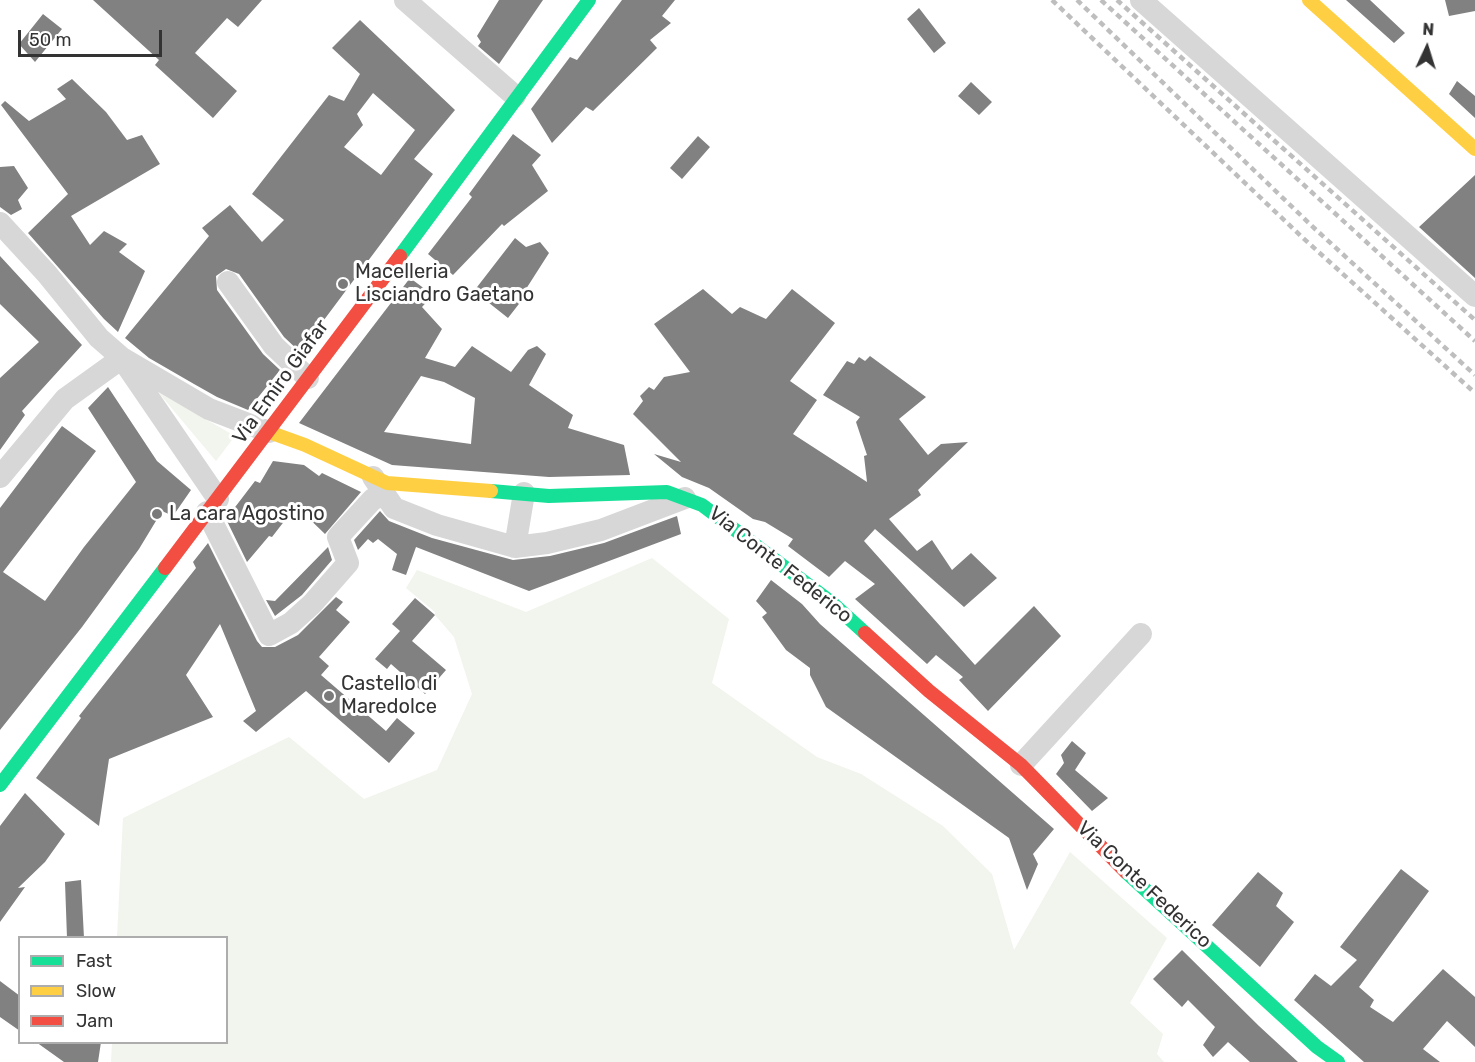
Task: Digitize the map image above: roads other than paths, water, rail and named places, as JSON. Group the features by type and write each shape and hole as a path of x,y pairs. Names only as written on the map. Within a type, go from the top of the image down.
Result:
{"street":[{"path":"405,0 515,96"},
{"path":"1141,0 1475,296"},
{"path":"1309,0 1475,149"},
{"name":"Via Emiro Giafar","path":"0,785 269,432 515,96 585,5"},
{"name":"Via Conte Federico","path":"0,223 47,274 99,338 122,358 209,409 305,445 379,486 387,483 549,496 667,492 702,505 831,602 929,691 1021,765 1111,858 1317,1047 1338,1062"},
{"path":"228,282 274,346 308,378"},
{"path":"0,477 65,399 122,358 213,505 269,635 291,623 312,604 348,563 338,537 373,499 379,486"},
{"path":"379,486 394,508 437,525 514,547 547,543 601,530 685,498"},
{"path":"514,547 524,493"},
{"path":"1021,765 1141,634"}],"railway":[{"path":"1052,0 1303,238 1475,393"},
{"path":"1077,0 1313,227 1475,375"},
{"path":"1101,0 1475,341"},
{"path":"1117,0 1475,320"}],"place":[{"name":"Macelleria Lisciandro Gaetano","path":"343,284"},
{"name":"La cara Agostino","path":"157,514"},
{"name":"Castello di Maredolce","path":"329,696"}]}
